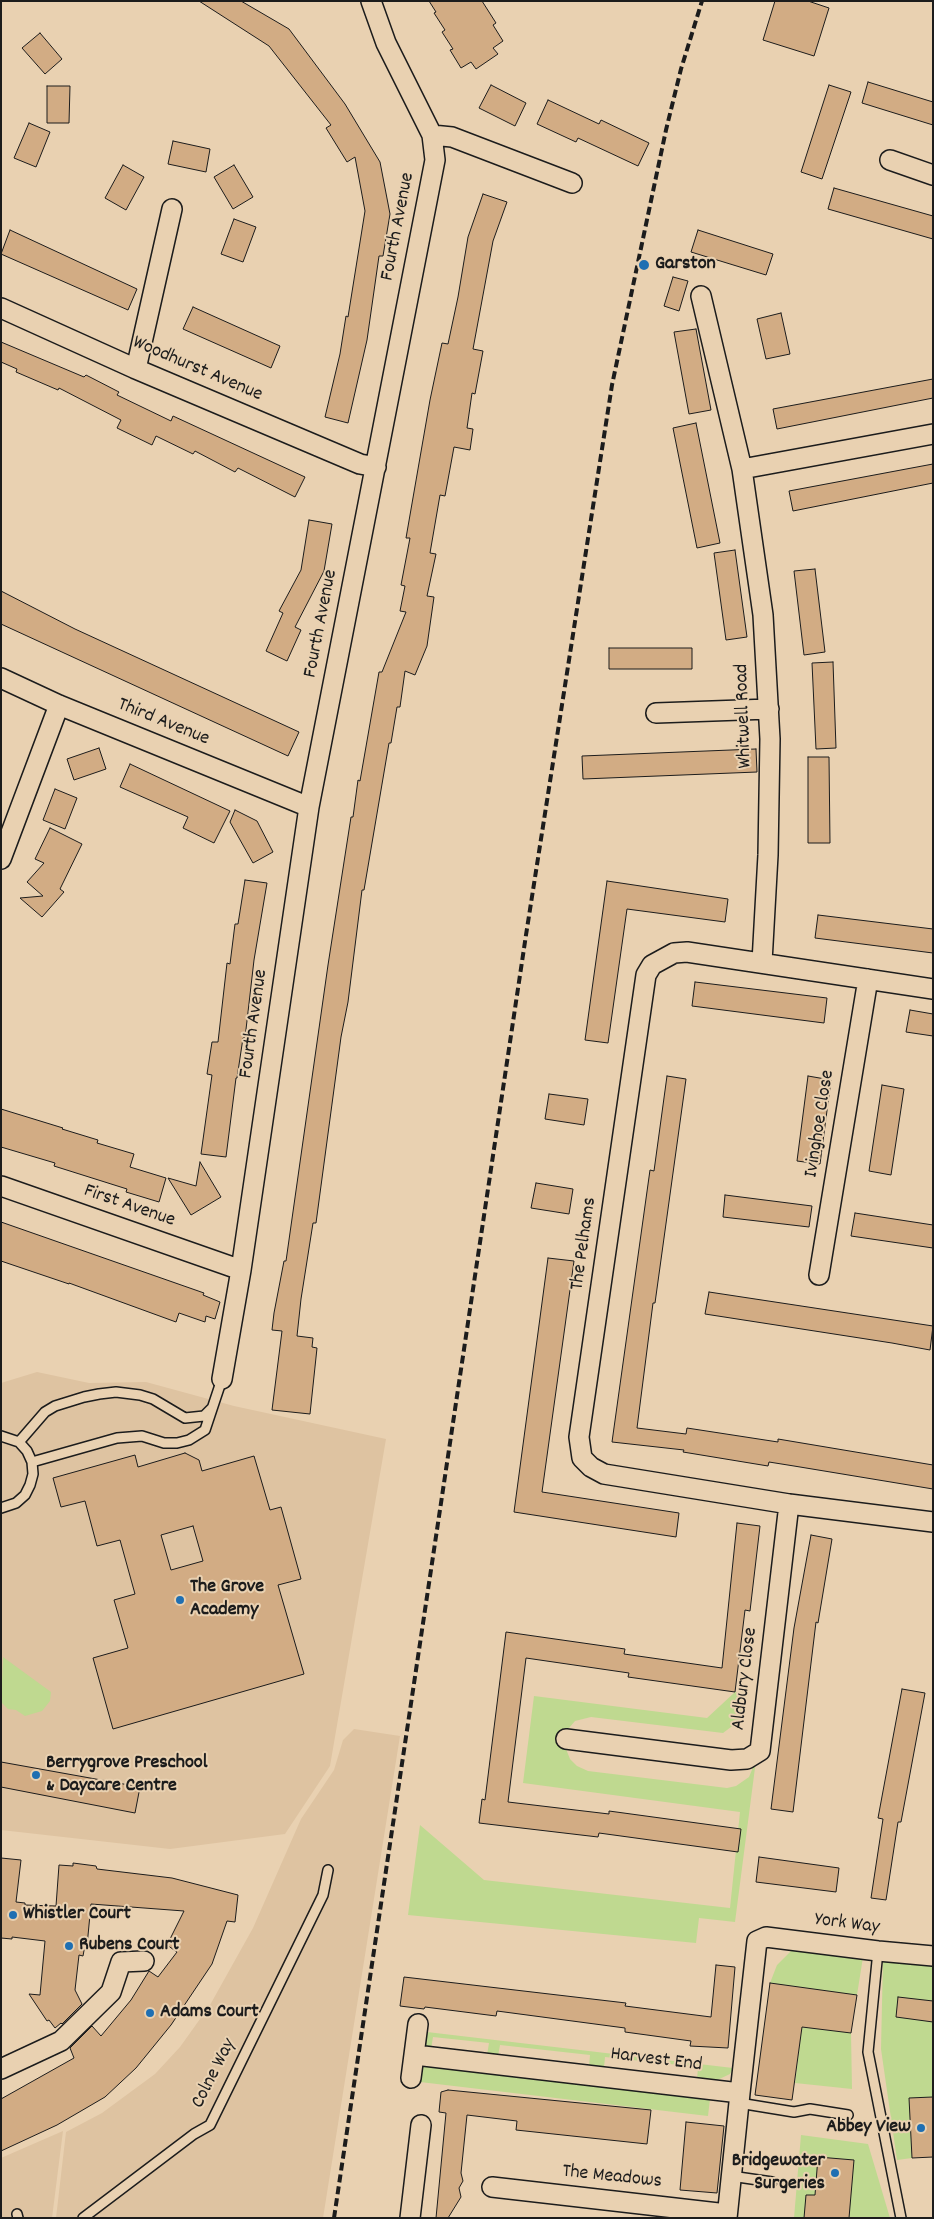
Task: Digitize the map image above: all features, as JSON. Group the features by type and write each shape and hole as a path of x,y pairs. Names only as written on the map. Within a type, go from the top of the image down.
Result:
{"street":[{"name":"Fourth Avenue","path":"222,1379 241,1270 309,807 435,160 432,135 386,43 371,1"},
{"path":"432,135 452,137 572,183"},
{"path":"890,160 933,175"},
{"path":"136,369 172,209"},
{"name":"Whitwell Road","path":"701,296 742,469 762,615 769,709 768,855 762,962"},
{"name":"Woodhurst Avenue","path":"1,308 136,369 360,464 376,467"},
{"path":"742,469 933,434"},
{"name":"Third Avenue","path":"1,678 58,705 309,807"},
{"path":"1,859 58,705"},
{"path":"656,713 769,709"},
{"name":"The Pelhams","path":"933,988 687,952 674,953 652,965 646,975 579,1438 582,1458 591,1468 604,1474 789,1504 933,1522"},
{"name":"Ivinghoe Close","path":"819,1275 868,979"},
{"name":"First Avenue","path":"1,1186 241,1270"},
{"name":"Aldbury Close","path":"566,1739 731,1760 747,1759 760,1751 789,1504"},
{"name":"York Way","path":"740,2098 757,1941 766,1937 878,1952 933,1956"},
{"path":"1,2069 61,2041 111,1992 121,1962 144,1961"},
{"path":"411,2078 418,2024"},
{"name":"Harvest End","path":"415,2055 740,2098"},
{"name":"The Meadows","path":"492,2187 727,2216 740,2098"},
{"path":"410,2218 421,2125"}],"lane":[{"path":"32,1462 117,1438 142,1436 164,1443 190,1440 205,1430 222,1379"},
{"path":"18,1442 45,1412 55,1406 99,1394 116,1392 140,1395 153,1399 185,1418 204,1416 213,1408"},
{"path":"1,1436 18,1442 27,1451 32,1462 33,1474 30,1485 24,1495 16,1503 1,1508"},
{"name":"Colne Way","path":"84,2218 180,2144 210,2125 323,1895 328,1870"},
{"path":"878,1952 868,2052 901,2218"},
{"path":"740,2098 794,2112 810,2109 848,2116"},
{"path":"731,2176 772,2182"}],"shaded area":[{"name":"The Grove Academy","path":"37,1372 89,1383 146,1382 234,1406 386,1439 330,1766 285,1834 170,1849 1,1830 1,1383"},
{"path":"354,1729 400,1736 323,2218 56,2218 66,2132 102,2113 155,2074 180,2047 210,2005 253,1928 301,1819 334,1770 343,1740"},
{"path":"63,2131 52,2218 1,2218 1,2158"}],"green space":[{"path":"3,1657 51,1692 50,1701 42,1711 25,1716 16,1710 8,1709 1,1702"},
{"path":"735,1692 747,1693 743,1718 723,1733 591,1717 575,1721 569,1728 566,1749 570,1759 577,1766 588,1771 727,1788 736,1786 749,1777 756,1760 735,1922 699,1918 696,1943 408,1915 420,1825 484,1880 730,1908 740,1812 523,1783 534,1696 707,1718"},
{"path":"792,1950 863,1957 857,1995 770,1983 777,1965"},
{"path":"883,1959 933,1965 933,2097 909,2099 912,2158 897,2160 881,2049"},
{"path":"802,2027 851,2033 852,2089 795,2083"},
{"path":"427,2032 733,2068 730,2074 713,2082 697,2080 698,2067 605,2057 604,2068 589,2066 590,2055 500,2045 498,2056 487,2055 489,2043 433,2037 431,2049 425,2049"},
{"path":"422,2065 710,2099 708,2116 420,2082"},
{"path":"801,2135 868,2144 890,2218 794,2218"}],"building":[{"path":"199,1 241,1 289,29 345,104 380,162 390,214 383,256 379,256 367,340 348,423 325,417 340,354 346,316 348,317 365,211 355,157 347,162 326,128 331,125 269,46"},
{"path":"429,1 482,1 496,23 493,25 503,41 493,48 498,54 476,69 471,62 461,68 450,50 453,49 442,32 445,30"},
{"path":"775,1 808,1 829,8 814,56 763,40"},
{"path":"40,33 62,59 45,74 22,48"},
{"path":"868,82 933,102 933,125 862,103"},
{"path":"491,85 526,103 515,126 479,108"},
{"path":"829,85 851,92 822,179 801,172"},
{"path":"47,86 70,86 69,123 47,123"},
{"path":"548,100 599,124 601,120 649,143 638,166 578,138 576,142 537,124"},
{"path":"29,123 50,132 36,167 14,158"},
{"path":"173,141 210,149 206,172 168,164"},
{"path":"123,165 144,177 126,210 105,198"},
{"path":"234,165 253,197 233,209 214,177"},
{"path":"834,188 933,216 933,239 828,209"},
{"path":"483,194 507,202 493,241 473,349 483,351 475,394 472,393 467,428 473,429 470,450 454,447 445,496 440,495 430,553 436,554 427,596 434,597 427,646 415,675 405,671 400,707 397,707 391,743 389,743 364,890 362,890 316,1223 313,1223 301,1299 297,1336 313,1338 312,1347 317,1348 310,1414 272,1410 282,1331 272,1330 274,1313 284,1261 286,1261 351,817 353,817 358,780 360,781 379,672 382,672 406,612 400,611 405,586 401,585 410,538 406,538 430,400 442,343 448,344 468,237"},
{"path":"234,219 256,227 243,262 221,254"},
{"path":"10,230 137,289 128,310 1,254"},
{"path":"698,230 773,254 766,275 691,252"},
{"path":"673,277 688,281 679,311 664,306"},
{"path":"193,307 280,346 271,368 183,329"},
{"path":"781,313 790,354 766,359 757,319"},
{"path":"696,329 711,410 689,414 674,332"},
{"path":"1,342 84,377 86,375 119,392 117,395 171,421 173,416 305,477 295,497 238,468 235,472 195,451 193,454 156,436 152,445 117,428 121,420 59,388 58,390 16,372 17,369 1,362"},
{"path":"933,379 933,398 777,429 773,409"},
{"path":"696,423 720,543 697,548 673,428"},
{"path":"933,464 933,483 793,511 789,491"},
{"path":"309,520 332,524 324,571 295,627 301,630 287,661 266,651 283,613 279,611 301,570"},
{"path":"735,550 747,637 726,640 714,553"},
{"path":"815,569 825,652 804,655 794,571"},
{"path":"1,591 75,629 299,732 288,756 1,624"},
{"path":"609,648 692,648 692,669 609,669"},
{"path":"833,662 836,748 816,749 812,663"},
{"path":"99,748 106,769 74,780 67,759"},
{"path":"756,749 757,772 583,779 582,756"},
{"path":"808,757 829,757 830,843 808,843"},
{"path":"130,764 230,811 214,843 183,828 188,817 120,787"},
{"path":"55,789 77,798 65,829 43,820"},
{"path":"235,810 257,821 273,852 253,863 230,822"},
{"path":"50,828 82,844 60,889 64,892 42,917 20,898 43,896 27,882 44,863 35,859"},
{"path":"245,880 267,883 254,960 245,1038 243,1038 236,1078 226,1157 201,1154 212,1075 207,1074 212,1042 218,1042 227,963 230,964 235,924 238,924"},
{"path":"607,881 728,899 725,922 627,909 608,1043 585,1040"},
{"path":"818,915 933,929 933,953 815,938"},
{"path":"695,982 827,998 824,1023 692,1006"},
{"path":"910,1010 933,1014 933,1036 906,1032"},
{"path":"667,1076 686,1079 655,1303 653,1303 637,1428 686,1434 687,1428 778,1442 778,1439 933,1465 933,1489 769,1462 768,1466 683,1452 684,1450 612,1442 650,1170 654,1171"},
{"path":"808,1076 831,1080 820,1164 797,1161"},
{"path":"882,1085 904,1089 891,1175 869,1171"},
{"path":"549,1094 588,1099 584,1125 545,1119"},
{"path":"1,1109 63,1128 98,1140 97,1143 134,1154 130,1167 166,1178 159,1202 126,1192 127,1189 54,1166 55,1163 1,1147"},
{"path":"200,1162 221,1197 191,1215 168,1178 196,1186"},
{"path":"536,1183 573,1189 569,1214 531,1208"},
{"path":"725,1195 812,1206 809,1227 723,1217"},
{"path":"855,1213 933,1225 933,1248 851,1236"},
{"path":"1,1222 204,1293 203,1295 220,1302 215,1319 206,1316 205,1322 179,1313 176,1322 69,1283 1,1261"},
{"path":"548,1258 574,1261 542,1492 679,1513 676,1537 514,1512"},
{"path":"709,1292 933,1326 930,1350 705,1314"},
{"path":"185,1453 199,1460 202,1471 254,1456 270,1510 281,1507 301,1579 278,1585 304,1674 113,1729 93,1658 128,1648 114,1600 135,1594 120,1540 97,1546 85,1501 61,1507 53,1478 135,1455 138,1467","holes":["193,1526 203,1561 171,1570 161,1535"]},
{"path":"737,1523 760,1526 750,1611 745,1610 735,1692 628,1677 629,1673 526,1658 508,1802 609,1814 609,1811 741,1829 738,1852 599,1833 598,1837 479,1823 482,1799 485,1800 506,1632 625,1649 624,1654 722,1668"},
{"path":"811,1535 832,1539 818,1623 816,1622 793,1812 771,1809 794,1628"},
{"path":"902,1689 925,1693 901,1822 898,1822 886,1900 871,1898 883,1819 878,1818"},
{"name":"Berrygrove Preschool & Daycare Centre","path":"1,1762 140,1787 135,1813 1,1787"},
{"path":"759,1857 839,1868 836,1892 756,1882"},
{"path":"1,1858 21,1860 16,1902 25,1903 25,1905 56,1906 59,1865 73,1866 73,1863 96,1866 97,1869 172,1878 238,1895 235,1922 227,1921 212,1964 171,2025 136,2068 105,2097 57,2125 1,2151 1,2099 74,2058 70,2048 92,2026 101,2036 131,2000 149,1971 158,1977 177,1952 167,1945 184,1911 91,1904 87,1946 85,1945 83,1956 79,1955 75,1990 82,2004 62,2024 55,2028 49,2020 47,2021 29,1994 40,1995 45,1941 12,1937 12,1939 1,1938"},
{"path":"716,1965 735,1967 728,2048 690,2046 691,2041 625,2032 625,2028 497,2011 496,2016 425,2007 424,2009 400,2006 404,1977 626,2003 625,2006 711,2017"},
{"path":"770,1983 857,1995 851,2033 802,2027 792,2100 755,2095"},
{"path":"898,1997 933,2001 933,2022 896,2017"},
{"path":"448,2090 651,2110 647,2144 516,2130 517,2121 467,2115 461,2173 463,2181 459,2188 461,2197 448,2218 436,2218 446,2113 439,2112 441,2092"},
{"name":"Abbey View","path":"933,2097 933,2157 912,2158 909,2098"},
{"path":"686,2122 724,2126 717,2193 680,2190"},
{"name":"Bridgewater Surgeries","path":"818,2157 854,2160 849,2218 804,2218 806,2195 815,2195"}],"railway":[{"path":"334,2218 526,935 612,385 666,130 681,69 702,1"}],"place":[{"name":"Garston","path":"644,265"},
{"name":"The Grove Academy","path":"180,1600"},
{"name":"Berrygrove Preschool & Daycare Centre","path":"36,1775"},
{"name":"Whistler Court","path":"13,1915"},
{"name":"Rubens Court","path":"69,1946"},
{"name":"Adams Court","path":"150,2013"},
{"name":"Abbey View","path":"921,2128"},
{"name":"Bridgewater Surgeries","path":"835,2173"}]}
